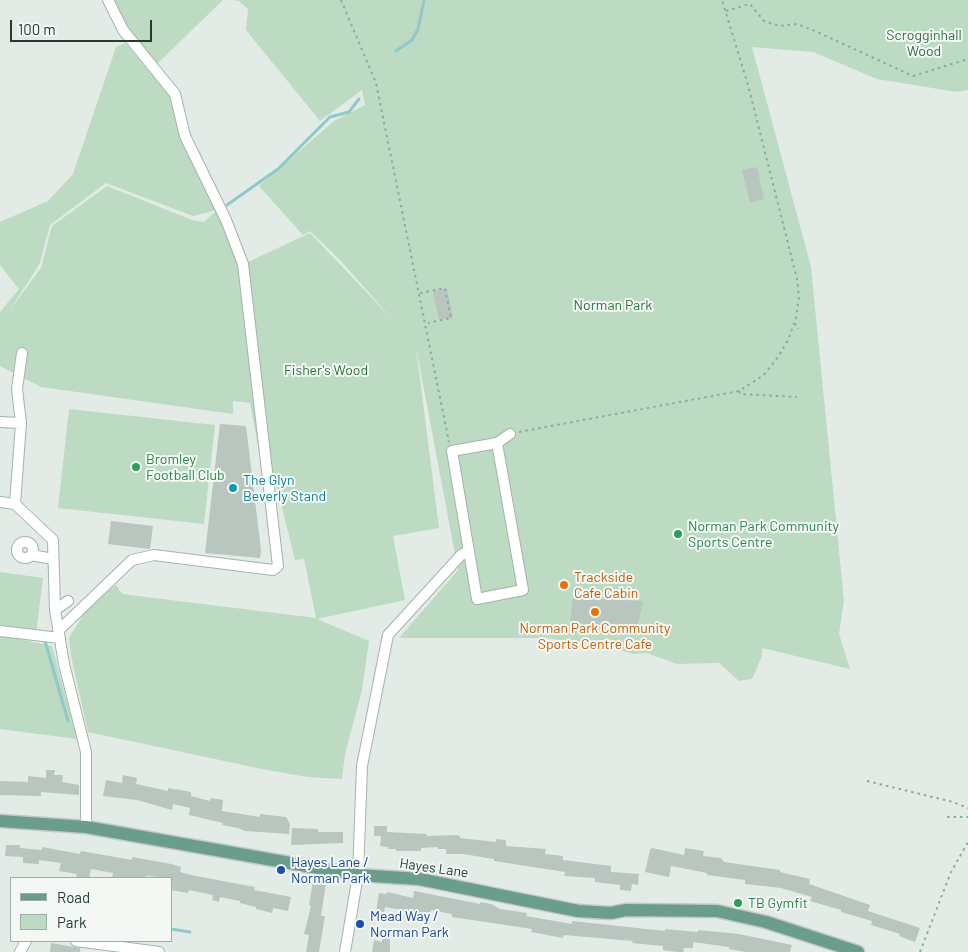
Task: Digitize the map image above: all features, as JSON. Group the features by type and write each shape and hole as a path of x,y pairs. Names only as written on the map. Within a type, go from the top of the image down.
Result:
{"main road":[{"name":"Hayes Lane","path":"0,821 86,827 358,875 419,879 578,911 611,914 626,910 717,911 766,922 858,952"}],"street":[{"path":"0,632 60,634 132,560 154,555 274,570 278,566 243,264 226,220 185,136 175,94 122,30 108,0"},
{"path":"15,504 21,423 17,389 22,353"},
{"path":"0,422 21,423"},
{"path":"496,443 523,590 478,599 452,451 496,443 510,434"},
{"path":"0,502 15,504 53,540 55,610 64,664 86,752 86,827"},
{"path":"345,952 358,875 362,766 388,635 461,555 469,551"},
{"path":"31,555 53,560"},
{"path":"55,610 68,601"},
{"path":"84,942 159,952"}],"path":[{"path":"341,0 376,83 452,451"},
{"path":"510,434 739,391 757,381 772,366 788,340 794,324 799,297 797,279 748,85 722,0"},
{"path":"726,11 750,4 764,20 780,26 797,24 913,76 968,59"},
{"path":"420,293 445,288 451,318 427,323"},
{"path":"794,324 797,325 798,329"},
{"path":"739,391 740,394 796,397"},
{"path":"866,781 953,802 968,808"},
{"path":"947,817 968,817"},
{"path":"920,952 951,872 968,842"}],"green space":[{"path":"112,0 223,0 157,64 126,27"},
{"path":"233,0 968,0 968,90 957,92 877,79 813,52 752,47 811,267 844,601 839,634 850,669 762,648 762,656 752,679 739,681 719,663 677,664 647,653 633,654 609,647 546,638 399,638 458,570 416,347 439,528 393,536 405,600 317,619 369,641 362,690 345,754 342,779 307,777 262,769 88,732 71,656 69,638 88,607 116,585 122,594 316,618 304,559 295,560 272,467 263,472 250,403 233,401 233,414 41,387 0,366 0,312 19,289 0,265 0,222 48,201 73,174 116,47 125,43 171,96 248,262 310,233 393,320 341,261 310,231 303,235 259,186 334,121 365,105 362,90 320,121 246,30 248,9 239,1","holes":["106,183 193,216 217,210 204,222 192,220 107,186 52,226 41,268 9,311 39,265 50,225"]},
{"name":"Bromley Football Club","path":"69,409 215,425 204,524 58,508"},
{"path":"0,572 43,578 36,633 0,628"},
{"path":"0,635 52,646 77,739 0,729"}],"building":[{"path":"757,167 764,199 750,203 742,170"},
{"path":"447,289 453,318 439,320 433,291"},
{"name":"The Glyn Beverly Stand","path":"220,424 246,426 261,550 260,558 205,553"},
{"path":"111,521 153,526 150,549 108,544"},
{"path":"573,598 643,601 637,630 570,622"},
{"path":"46,770 55,770 54,775 63,775 62,782 79,785 79,795 41,792 41,796 0,795 0,781 28,782 28,776 46,778"},
{"path":"123,775 137,778 136,784 168,791 168,788 191,792 191,796 210,801 211,798 223,800 222,811 260,817 260,814 286,817 290,824 289,834 245,831 222,825 223,823 189,815 190,808 173,804 172,810 137,800 103,796 106,780 122,783"},
{"path":"374,826 387,826 387,832 427,834 427,836 456,835 460,836 460,838 496,842 496,839 506,840 506,846 546,849 545,854 563,856 563,860 611,866 611,872 639,874 638,885 632,884 631,891 620,890 620,885 595,882 595,878 564,876 565,872 494,861 494,859 463,854 446,854 446,849 438,849 438,847 421,848 421,851 396,851 396,849 380,846 381,836 374,836"},
{"path":"292,828 318,829 318,832 343,832 343,843 291,845"},
{"path":"6,845 20,845 20,848 42,850 42,847 80,854 81,851 132,860 132,857 181,867 180,872 191,875 255,887 254,890 291,897 288,911 273,908 272,913 240,903 240,901 220,897 219,902 212,900 213,895 189,890 188,893 172,890 172,877 112,877 113,873 91,869 89,877 76,877 77,874 59,871 61,863 39,860 39,864 23,863 23,857 5,856"},
{"path":"652,848 684,855 685,848 704,851 703,856 721,858 724,862 780,870 780,872 810,879 809,884 870,905 868,911 920,928 915,942 899,936 900,934 871,925 872,921 810,901 812,897 781,888 745,884 745,880 707,875 707,873 671,866 669,877 645,872"},
{"path":"313,881 326,883 321,916 325,916 319,952 306,952 309,935 304,934 311,906 309,905"},
{"path":"414,891 480,904 480,902 491,904 500,909 527,913 526,916 572,924 572,921 665,931 665,929 698,932 698,930 739,934 792,945 790,952 746,952 729,949 729,947 693,942 693,948 684,948 683,952 678,952 663,950 663,946 632,943 633,941 564,935 563,938 531,932 532,929 452,917 452,914 431,910 430,915 385,907 384,912 376,911 379,893 387,894 387,892 413,898"},
{"path":"383,937 390,939 390,952 372,952 374,940 382,942"},
{"path":"51,943 80,948 80,952 50,952"}],"waterway":[{"path":"396,51 412,40 418,29 424,0"},
{"path":"227,205 278,169 330,117 349,112 359,99"},
{"path":"45,641 68,721"},
{"path":"172,929 190,932"}],"place":[{"name":"Bromley Football Club","path":"136,467"},
{"name":"The Glyn Beverly Stand","path":"233,488"},
{"name":"Norman Park Community Sports Centre","path":"678,534"},
{"name":"Trackside Cafe Cabin","path":"564,585"},
{"name":"Norman Park Community Sports Centre Cafe","path":"595,612"},
{"name":"Hayes Lane / Norman Park","path":"281,870"},
{"name":"TB Gymfit","path":"738,903"},
{"name":"Mead Way / Norman Park","path":"360,924"}],"park label":[{"name":"Scrogginhall Wood","path":"924,43"},
{"name":"Norman Park","path":"613,305"},
{"name":"Fisher's Wood","path":"326,370"}]}
